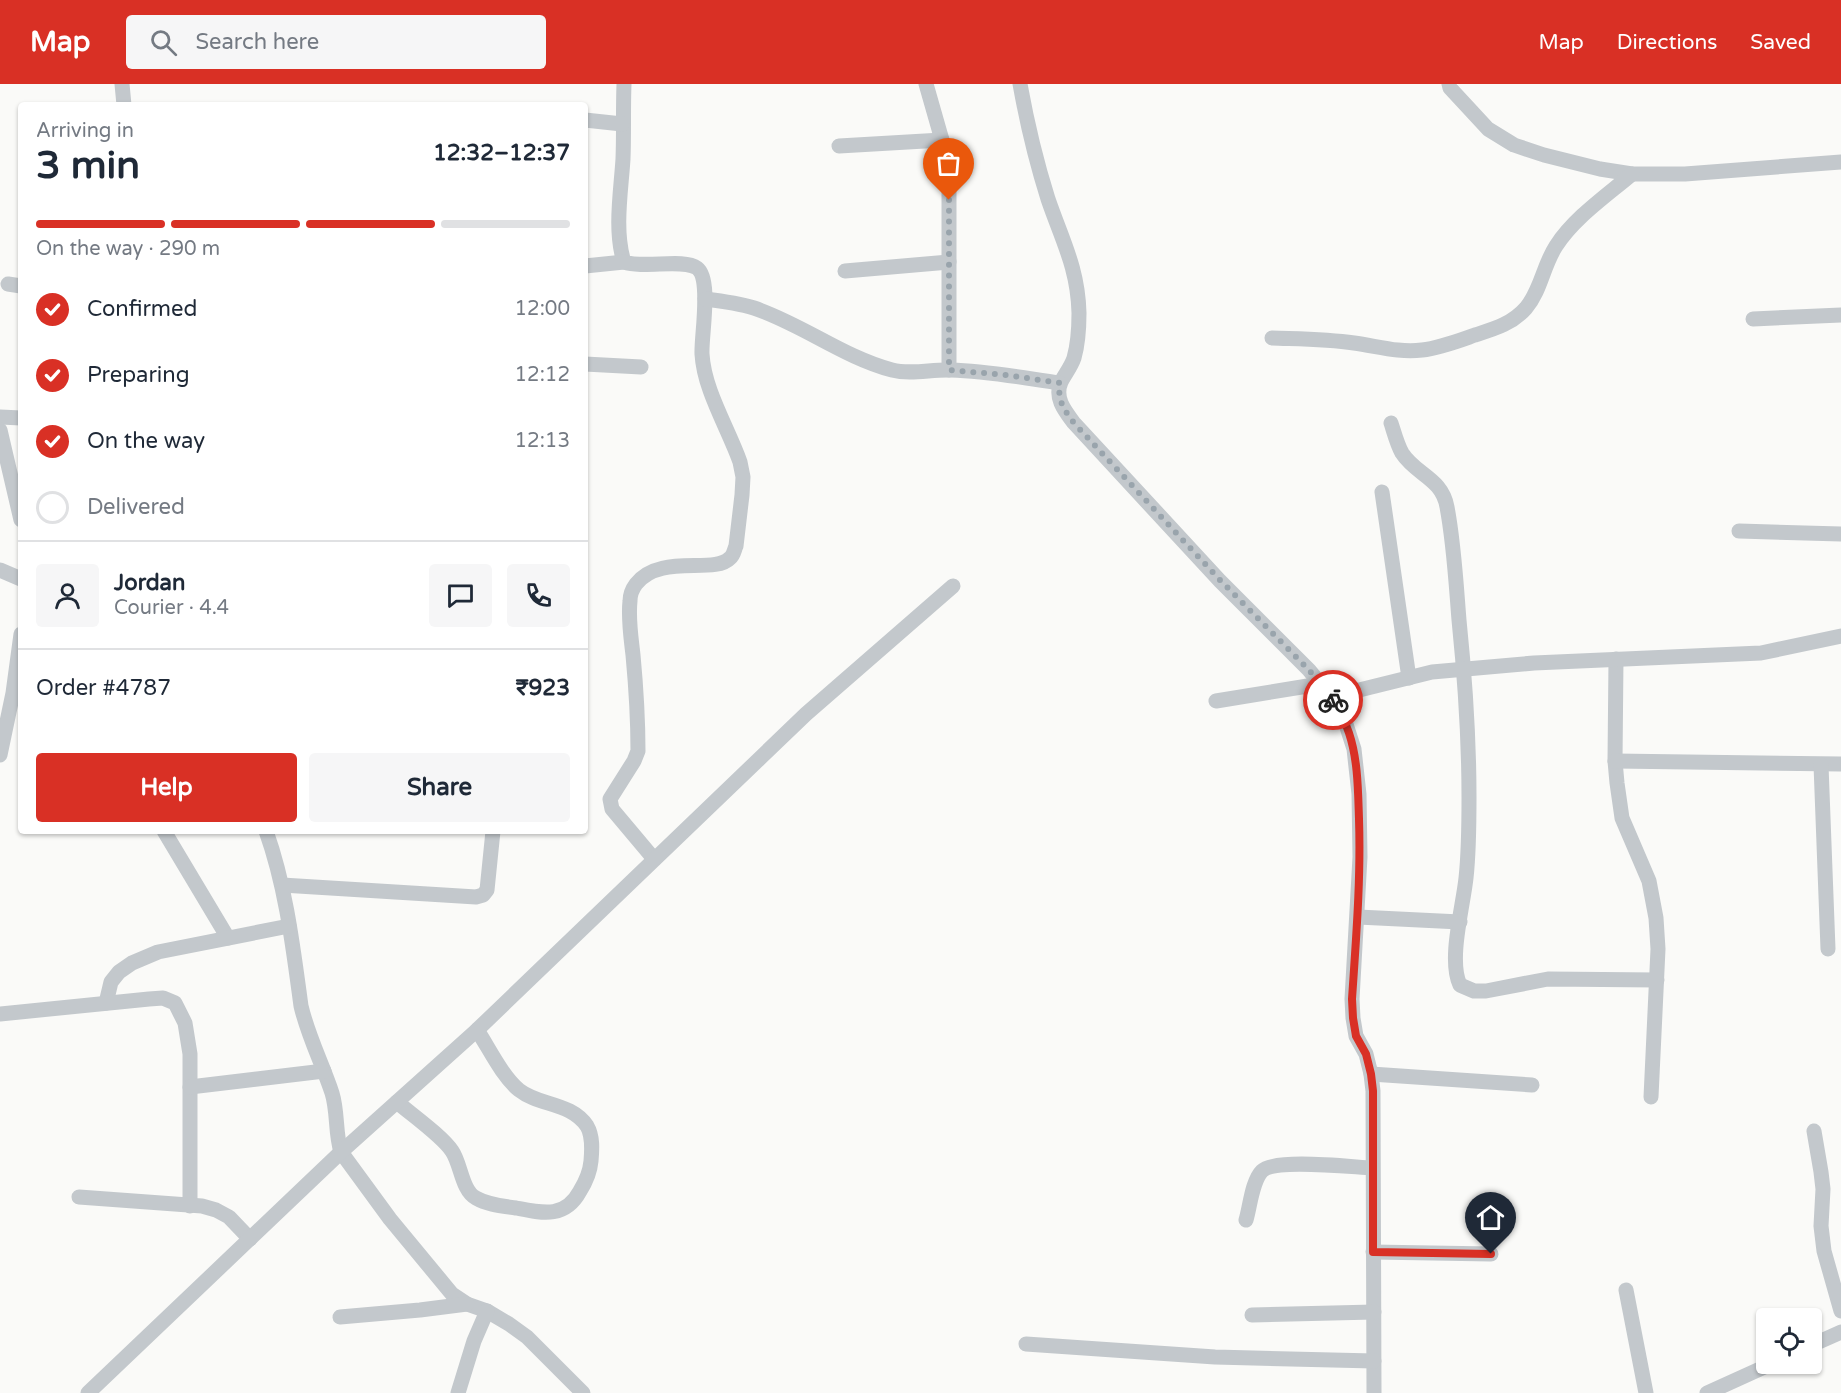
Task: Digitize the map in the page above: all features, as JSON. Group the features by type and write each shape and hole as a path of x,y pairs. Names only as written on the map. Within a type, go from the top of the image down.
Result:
{"street":[{"path":"122,84 124,102"},
{"path":"624,84 619,231 620,250 624,261"},
{"path":"926,84 942,140 949,180 949,370"},
{"path":"1020,84 1036,158 1049,201 1070,256 1077,293 1078,343 1073,360 1060,383 1060,402 1074,423 1220,580 1309,670 1331,697 1344,718 1354,749 1360,857 1352,999 1356,1036 1366,1054 1373,1091 1374,1393"},
{"path":"1449,84 1450,88 1488,129 1515,145 1600,169 1632,174 1685,174 1841,162"},
{"path":"588,120 622,124"},
{"path":"839,146 942,140"},
{"path":"1272,338 1353,342 1401,351 1442,346 1496,328 1515,319 1527,307 1536,293 1545,267 1568,231 1632,174"},
{"path":"588,266 624,261 633,265 680,264 696,268 703,276 705,299 701,335 704,372 740,462 742,477 736,546 732,557 726,562 714,564 663,568 648,574 636,584 630,597 629,617 638,751 610,799 610,805 654,859"},
{"path":"845,271 949,262"},
{"path":"705,299 730,302 755,309 800,328 863,360 895,371 949,370 1060,383"},
{"path":"1753,319 1841,315"},
{"path":"588,364 641,367"},
{"path":"0,417 18,418"},
{"path":"1391,423 1402,452 1434,481 1443,492 1447,506 1464,669 1469,756 1469,843 1467,876 1456,948 1456,977 1460,985 1474,991 1564,979 1658,980"},
{"path":"0,430 18,507"},
{"path":"1382,492 1409,678"},
{"path":"1739,531 1841,534"},
{"path":"0,570 18,578"},
{"path":"88,1393 341,1152 477,1030 806,714 954,586"},
{"path":"1331,697 1432,672 1534,663 1761,653 1841,636"},
{"path":"0,755 18,652"},
{"path":"1616,659 1615,761 1622,818 1649,881 1656,918 1658,980 1651,1097"},
{"path":"1216,701 1320,684"},
{"path":"1615,761 1841,764"},
{"path":"1821,765 1828,949"},
{"path":"166,834 228,938"},
{"path":"267,834 282,885 303,1014 333,1095 341,1152 420,1258 452,1294 467,1304 487,1311 527,1337 583,1393"},
{"path":"282,885 476,897 488,890 493,834"},
{"path":"1358,917 1460,922"},
{"path":"106,1003 111,982 119,972 132,963 158,952 289,926"},
{"path":"0,1014 163,998 175,1003 185,1023 190,1054 190,1206"},
{"path":"397,1102 451,1149 463,1173 468,1192 473,1197 483,1202 535,1212 548,1213 569,1206 584,1185 591,1166 591,1137 587,1126 569,1111 530,1097 519,1090 508,1079 477,1030"},
{"path":"190,1087 324,1071"},
{"path":"1371,1074 1532,1085"},
{"path":"1814,1131 1821,1172 1821,1226 1824,1251 1841,1311"},
{"path":"1246,1220 1256,1179 1267,1167 1292,1164 1372,1168"},
{"path":"79,1197 216,1210 230,1217 250,1239"},
{"path":"1373,1252 1491,1254"},
{"path":"1626,1290 1646,1393"},
{"path":"340,1317 467,1304"},
{"path":"458,1393 474,1341 487,1311"},
{"path":"1252,1315 1374,1312"},
{"path":"1822,1341 1841,1332"},
{"path":"1026,1344 1215,1358 1374,1361"},
{"path":"1707,1393 1756,1371"}],"way so far":[{"path":"949,200 949,370 985,372 1060,383 1060,402 1074,423 1220,580 1309,670 1333,700"}],"route":[{"path":"1333,700 1344,718 1354,749 1359,794 1358,917 1352,999 1356,1036 1366,1054 1373,1091 1373,1252 1491,1254"}]}
